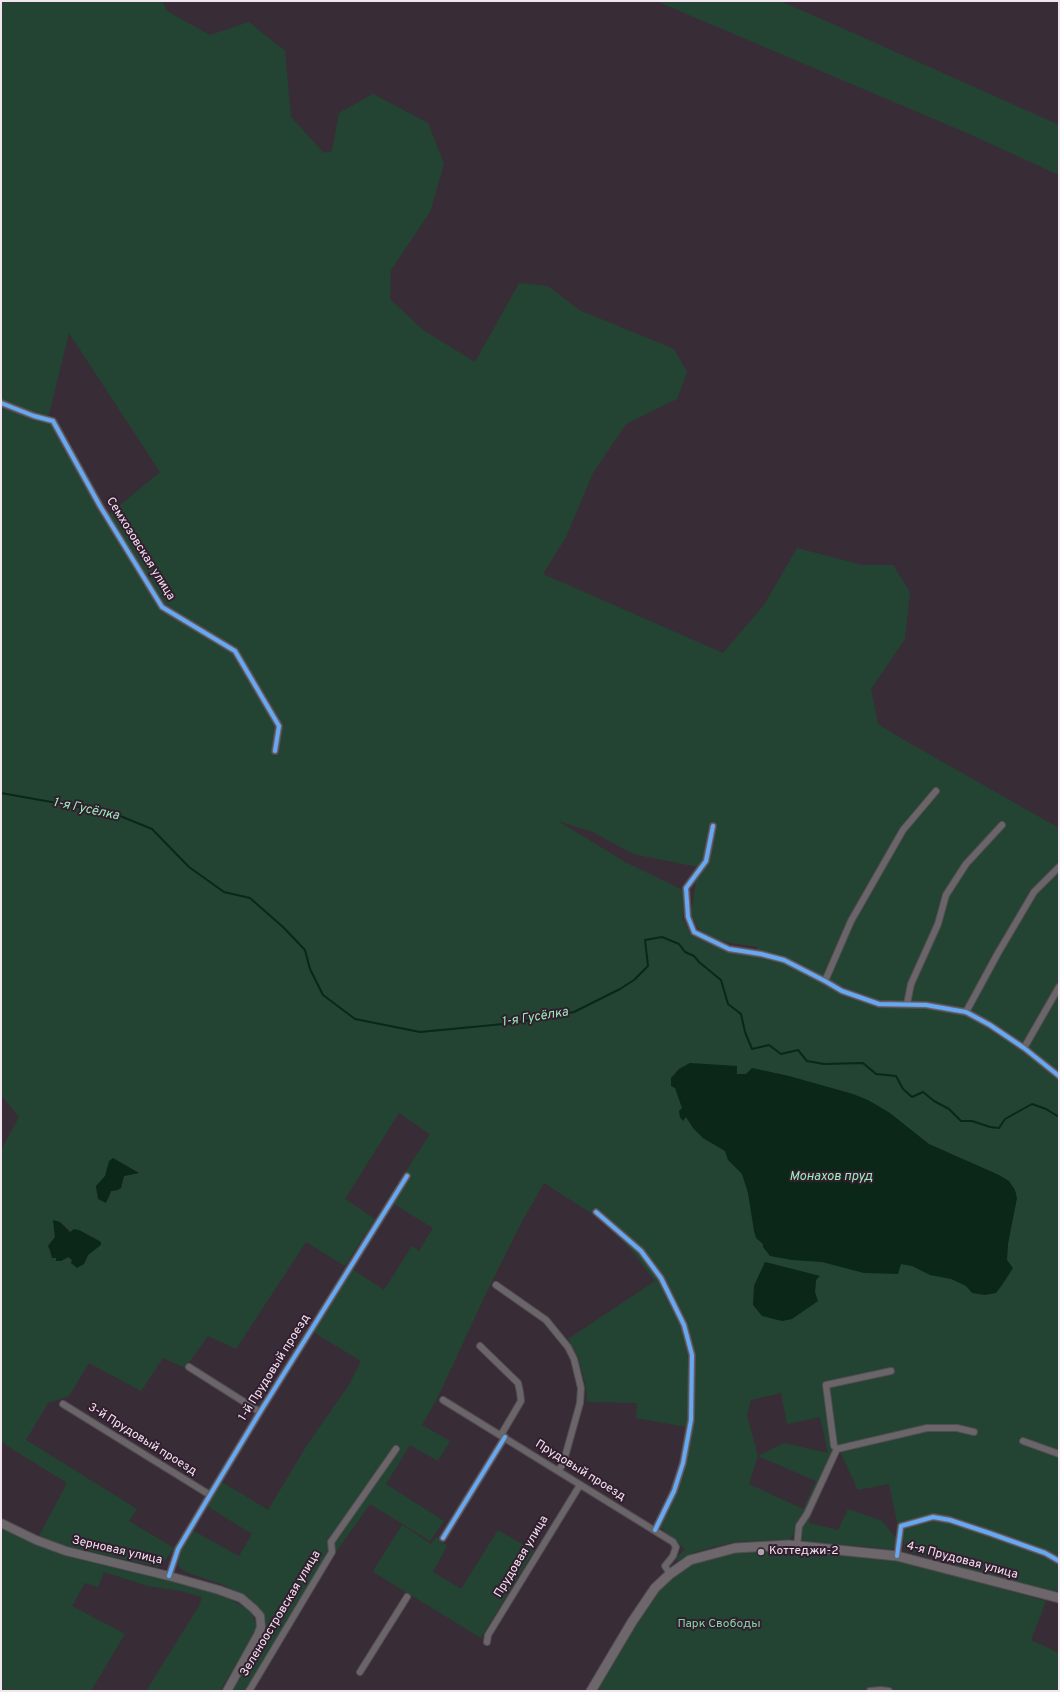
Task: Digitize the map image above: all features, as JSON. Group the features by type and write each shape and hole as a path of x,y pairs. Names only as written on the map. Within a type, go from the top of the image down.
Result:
{"main road":[{"name":"4-я Прудовая улица","path":"592,1691 632,1622 655,1588 670,1574 690,1560 735,1548 797,1546 897,1556 1059,1598"}],"street":[{"name":"Семхозовская улица","path":"1,403 34,416 53,421 100,506 162,607 235,651 279,726 275,751"},
{"path":"825,981 851,921 903,830 936,791"},
{"path":"906,1004 911,984 938,924 946,895 966,864 1002,825"},
{"path":"713,826 706,861 686,888 688,917 694,932 730,949 761,954 784,960 842,991 878,1004 926,1005 966,1012 990,1025 1024,1048 1059,1076"},
{"path":"966,1012 998,953 1034,892 1059,867"},
{"path":"1024,1048 1059,987"},
{"name":"1-й Прудовый проезд","path":"169,1576 178,1549 210,1495 407,1176"},
{"path":"596,1212 641,1252 661,1278 684,1325 692,1355 691,1420 683,1463 674,1491 655,1530"},
{"path":"496,1286 546,1320 568,1347 574,1359 581,1388 580,1403 562,1464 558,1472"},
{"path":"443,1538 503,1436 521,1401 518,1383 480,1346"},
{"path":"188,1367 260,1412"},
{"path":"837,1449 834,1446 826,1385 891,1371"},
{"name":"Прудовый проезд","path":"443,1400 673,1542 676,1547 673,1556 665,1566 670,1574"},
{"name":"3-й Прудовый проезд","path":"63,1404 210,1495"},
{"path":"837,1449 927,1428 957,1428 974,1432"},
{"path":"1023,1441 1059,1454"},
{"name":"Зеленоостровская улица","path":"249,1691 332,1552 331,1542 396,1449"},
{"path":"797,1546 799,1526 807,1514 837,1449"},
{"name":"Прудовая улица","path":"487,1642 488,1635 580,1485"},
{"path":"897,1556 901,1526 933,1517 950,1520 1045,1553 1059,1560"},
{"name":"Зерновая улица","path":"1,1523 36,1540 66,1551 169,1576 219,1590 241,1598 260,1616 261,1627"},
{"path":"360,1672 407,1597"},
{"name":"Зеленоостровская улица","path":"227,1691 261,1627"},
{"path":"870,1691 889,1691"}],"green space":[{"path":"1,1 162,1 167,11 210,35 249,22 285,51 291,117 324,153 332,151 339,113 373,94 428,123 444,164 430,212 391,270 390,299 423,330 475,362 519,283 548,286 579,310 674,349 687,372 677,399 626,424 593,473 566,537 543,574 723,653 764,605 797,548 862,565 893,565 910,592 905,639 871,689 878,724 1059,828 1059,1498 1057,1504 1059,1505 1059,1593 1047,1591 910,1552 904,1548 903,1529 898,1526 889,1484 858,1490 840,1452 838,1453 811,1515 809,1523 838,1530 848,1509 882,1521 896,1538 896,1545 892,1550 803,1542 800,1539 797,1528 790,1540 733,1542 696,1552 678,1561 676,1558 685,1549 661,1528 658,1520 672,1490 681,1461 687,1427 636,1418 637,1403 587,1402 586,1387 578,1357 568,1339 655,1281 636,1256 618,1236 594,1215 544,1183 521,1223 489,1287 436,1401 422,1425 450,1441 438,1461 410,1445 386,1484 444,1521 430,1541 370,1504 333,1556 251,1691 232,1691 265,1633 264,1615 257,1605 243,1594 221,1584 188,1573 180,1568 178,1563 181,1550 192,1530 239,1556 252,1534 207,1506 222,1482 268,1510 307,1445 349,1385 361,1361 313,1332 352,1269 384,1290 412,1246 419,1251 433,1228 387,1200 430,1134 399,1113 345,1199 375,1219 345,1266 306,1242 236,1349 208,1336 185,1368 163,1358 141,1391 89,1363 69,1396 48,1403 26,1440 137,1509 129,1521 174,1548 158,1567 69,1547 39,1536 67,1483 1,1442 1,1150 19,1117 1,1095","holes":["69,333 160,472 107,516 48,418","558,821 593,832 633,854 698,867 691,916 700,931 713,938 730,943 758,947 753,956 728,951 690,933 683,919 683,890 625,862","130,1168 139,1173 124,1176 118,1190 111,1191 109,1199 97,1193 96,1187 105,1176","53,1220 64,1225 71,1232 79,1230 98,1240 100,1245 88,1255 84,1264 74,1265 71,1263 72,1260 68,1257 61,1261 57,1261 51,1254 48,1246 55,1237","765,1262 820,1276 816,1280 815,1292 754,1286","781,1393 787,1424 820,1417 828,1453 784,1443 758,1456 747,1415 751,1400","758,1456 816,1481 803,1509 749,1484"]},
{"path":"656,1 780,1 1059,125 1059,175 967,133"},
{"path":"402,1525 431,1544 436,1537 447,1546 433,1572 461,1589 498,1530 534,1551 481,1638 373,1572"},
{"path":"1,1528 34,1544 68,1556 169,1580 217,1594 237,1603 251,1612 257,1626 255,1633 220,1691 146,1691 199,1606 202,1597 181,1591 148,1586 104,1572 98,1587 85,1583 72,1606 125,1634 91,1691 1,1691"},
{"name":"Парк Свободы","path":"789,1550 870,1556 899,1560 1046,1601 1031,1640 1059,1653 1059,1691 595,1691 634,1624 656,1593 671,1578 690,1564 735,1552"}],"water":[{"name":"Монахов пруд","path":"690,1063 737,1066 737,1074 746,1074 752,1068 789,1076 853,1094 868,1100 890,1113 929,1144 999,1175 1009,1181 1015,1190 1017,1198 1008,1244 1007,1260 1013,1268 1002,1285 996,1293 985,1295 972,1293 966,1286 951,1279 930,1275 912,1266 901,1264 898,1274 864,1273 822,1262 792,1260 770,1256 763,1247 763,1244 756,1238 748,1193 742,1174 728,1160 725,1151 703,1138 693,1128 686,1117 683,1121 680,1117 679,1111 682,1108 675,1088 671,1086 671,1078 679,1069"},
{"path":"113,1158 139,1173 124,1176 121,1188 111,1191 106,1203 98,1199 96,1186 105,1176 109,1161"},
{"path":"53,1220 60,1222 70,1232 74,1229 79,1230 101,1242 101,1245 88,1255 84,1264 77,1268 71,1263 72,1260 68,1257 61,1261 56,1261 56,1258 52,1258 48,1246 55,1237"},
{"path":"765,1262 820,1276 816,1280 815,1292 818,1301 792,1319 782,1321 762,1316 753,1305 754,1286"}],"waterway":[{"name":"1-я Гусёлка","path":"1,793 113,813 152,829 189,867 224,892 250,898 283,927 305,950 310,969 323,995 355,1019 420,1032 514,1023 574,1012 620,989 634,980 648,966 645,940 662,937 679,944 685,952 694,956 721,980 728,1004 741,1014 745,1032 752,1049 769,1045 781,1054 798,1050 807,1061 824,1064 863,1063 876,1074 896,1076 903,1089 912,1097 923,1092 934,1101 949,1109 961,1121 972,1121 990,1127 999,1128 1005,1119 1032,1104 1046,1109 1059,1117"}],"cycle path":[{"path":"1,403 34,416 53,421 100,506 162,607 235,651 279,726 275,751"},
{"path":"713,826 706,861 686,888 688,917 694,932 729,949 761,954 784,960 842,991 879,1004 926,1005 966,1012 990,1025 1024,1048 1059,1076"},
{"path":"169,1576 178,1549 210,1495 407,1176"},
{"path":"596,1212 641,1251 661,1278 684,1325 692,1355 691,1420 683,1463 674,1491 655,1530"},
{"path":"443,1538 505,1437"},
{"path":"897,1556 901,1526 933,1517 950,1520 989,1533 1045,1553 1059,1561"}],"place":[{"name":"Коттеджи-2","path":"761,1552"}]}
